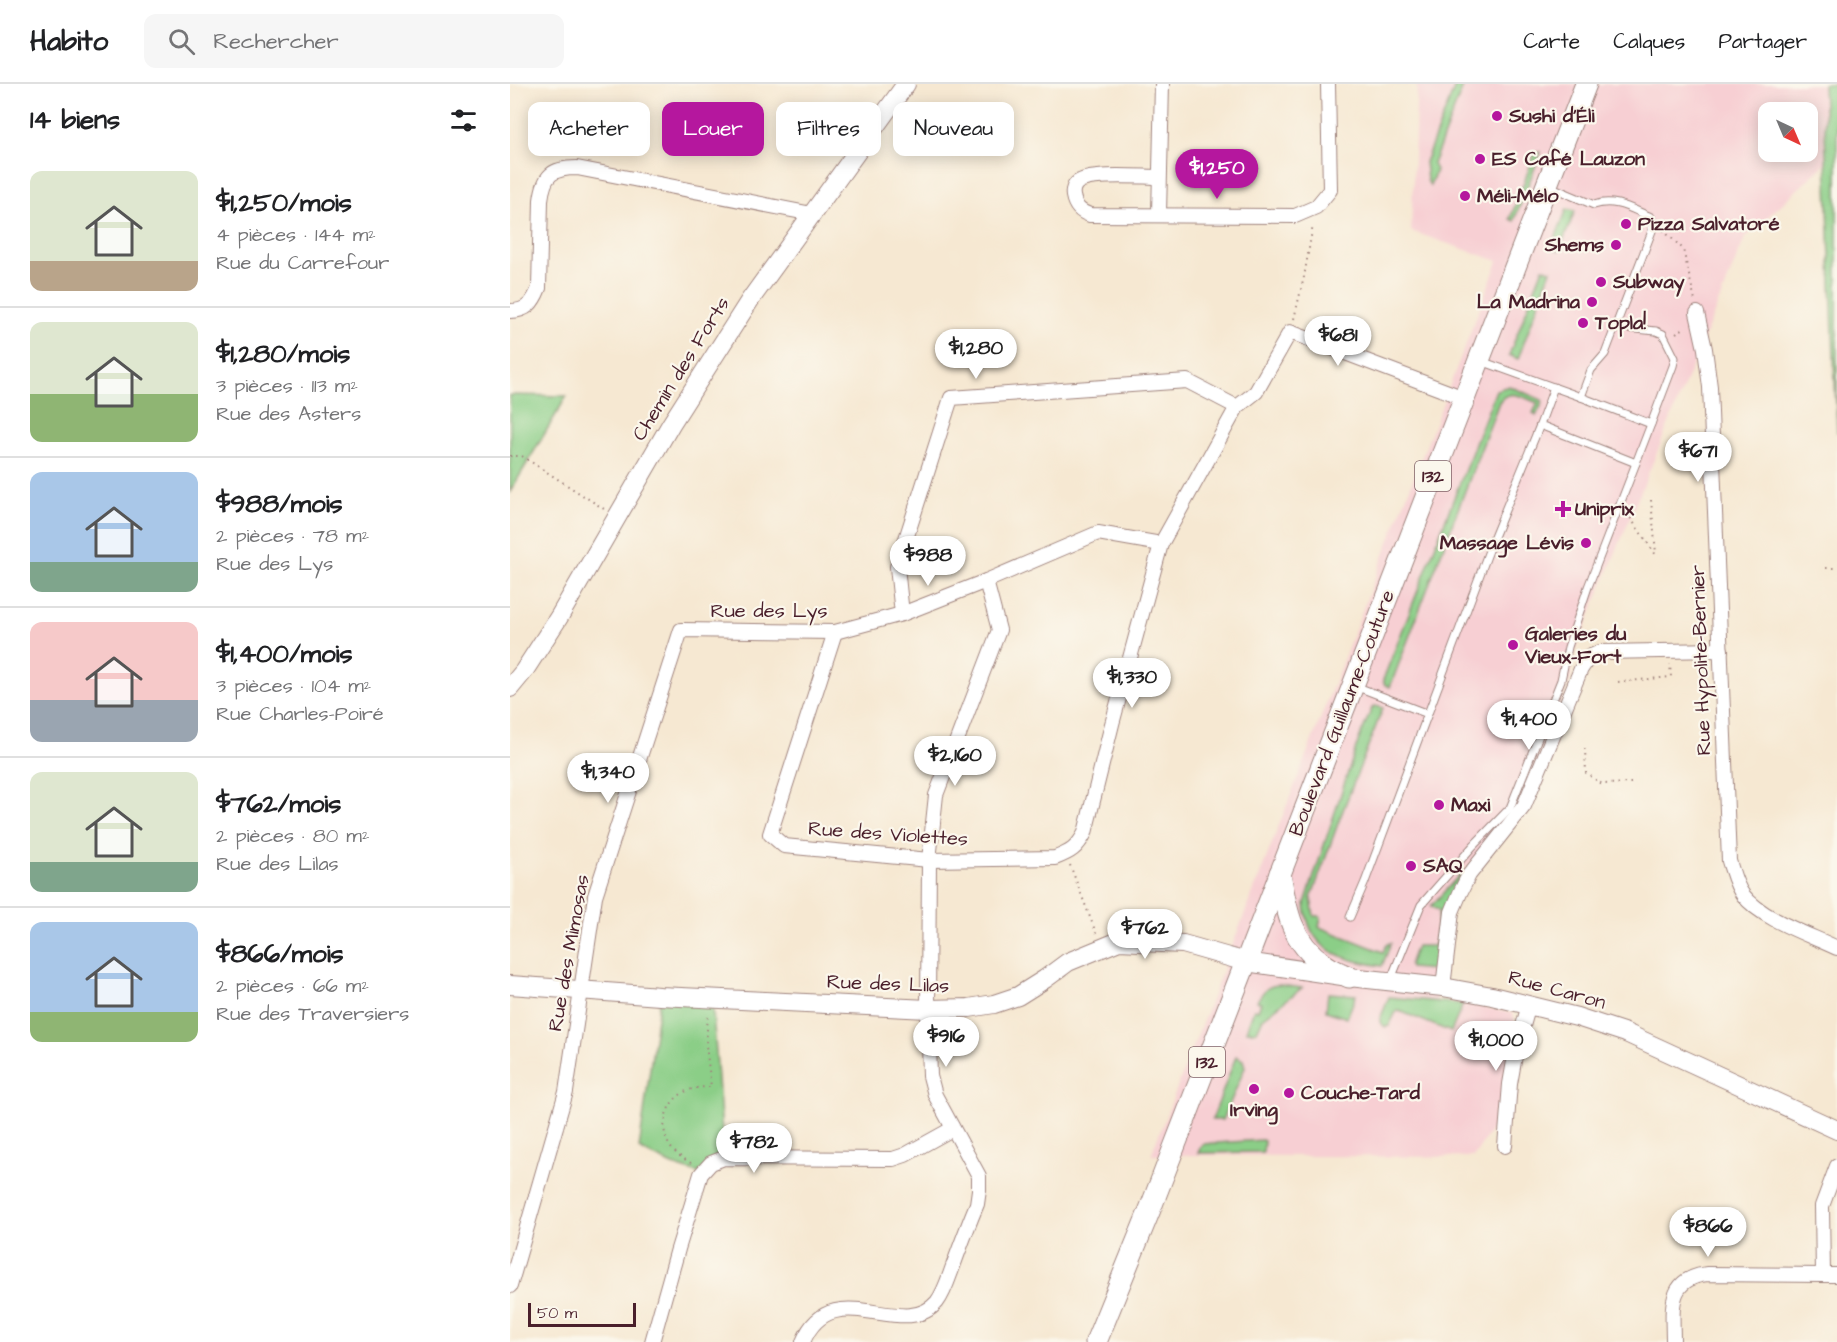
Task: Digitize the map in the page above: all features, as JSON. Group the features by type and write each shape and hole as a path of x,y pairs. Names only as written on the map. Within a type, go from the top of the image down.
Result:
{"main road":[{"name":"Boulevard Guillaume-Couture","path":"1096,1342 1155,1198 1586,84"},
{"path":"1280,873 1285,900 1299,940 1324,965 1349,977"}],"street":[{"name":"Chemin des Forts","path":"510,688 524,671 559,617 671,424 750,300 906,84"},
{"path":"1159,214 1162,84"},
{"path":"1159,177 1082,179 1075,184 1072,193 1074,202 1080,212 1090,215 1295,216 1316,207 1330,190 1328,84"},
{"path":"510,311 528,307 534,301 539,288 543,186 550,174 562,168 577,168 812,214"},
{"name":"Rue Hypolite-Bernier","path":"1698,316 1710,387 1729,861 1735,881 1743,895 1771,917 1837,948"},
{"path":"1066,854 1079,846 1085,833 1161,544 1237,407 1256,392 1290,332 1464,398"},
{"path":"902,614 897,567 951,398 1187,381 1237,407"},
{"name":"Rue des Lys","path":"681,630 835,632 902,614 1098,533 1161,544"},
{"path":"803,1342 815,1324 828,1313 842,1310 909,1317 924,1313 937,1303 973,1214 979,1190 979,1176 935,1095 930,1076 928,860 936,795 999,630 986,581"},
{"name":"Rue des Mimosas","path":"510,1286 566,1092 595,897 681,630"},
{"name":"Rue des Violettes","path":"835,632 770,834 784,846 928,860 1055,858 1066,854"},
{"path":"1443,987 1452,912 1460,893 1469,875 1524,806 1581,669 1589,657 1599,652 1721,650"},
{"name":"Rue des Lilas","path":"510,985 709,999 928,1009 969,1008 994,1004 1018,996 1068,962 1119,941 1183,944 1246,962"},
{"name":"Rue Caron","path":"1246,962 1349,977 1443,987 1492,996 1577,1017 1626,1033 1837,1130"},
{"path":"1505,1146 1510,1084 1516,1050 1529,1005"},
{"path":"652,1342 701,1174 711,1163 724,1158 893,1159 905,1155 952,1129"},
{"path":"1673,1342 1674,1299 1678,1288 1694,1276 1707,1274 1830,1275 1822,1206 1837,1166"}],"lane":[{"path":"1547,185 1594,205 1612,201 1651,217 1653,222 1652,231 1605,354 1591,370 1581,397"},
{"path":"1390,981 1421,905 1510,808 1562,680 1568,647 1588,587 1673,366 1674,357 1663,334 1656,331 1616,327"},
{"path":"1479,360 1651,424"},
{"path":"1350,917 1494,537 1554,387"},
{"path":"1540,425 1636,463"},
{"path":"1353,685 1428,714"}],"path":[{"path":"1290,332 1304,277 1316,207"},
{"path":"1653,222 1683,249 1698,316 1665,338"},
{"path":"510,456 522,456 617,517"},
{"path":"1620,504 1656,555 1651,500"},
{"path":"1826,568 1837,568"},
{"path":"1618,682 1671,677 1670,651"},
{"path":"1585,748 1586,773 1602,783 1632,783"},
{"path":"1066,854 1096,934"},
{"path":"705,1170 682,1158 673,1150 666,1139 664,1127 665,1115 680,1095 691,1089 711,1087 706,1045 709,999"}],"shaded area":[{"path":"1417,84 1837,84 1837,433 1826,163 1745,238 1572,659 1572,674 1519,803 1504,825 1464,870 1452,892 1443,926 1437,1001 1512,1013 1515,1019 1503,1112 1473,1157 1151,1155 1498,261 1411,231"}],"green space":[{"path":"1456,84 1464,84 1433,164 1436,170 1430,186 1425,162"},
{"path":"1823,84 1837,84 1837,433"},
{"path":"1541,152 1514,221 1510,219 1535,153"},
{"path":"1567,209 1575,211 1559,251 1551,248"},
{"path":"1543,268 1551,270 1518,359 1509,355"},
{"path":"1509,386 1543,402 1536,416 1533,413 1538,403 1512,394 1499,402 1390,687 1385,685 1383,680 1496,390"},
{"path":"510,395 567,396 510,492"},
{"path":"1375,706 1383,708 1311,898 1314,916 1321,918 1319,927 1383,952 1387,944 1391,943 1382,966 1340,956 1319,942 1307,919 1305,903 1359,739 1372,708"},
{"path":"1464,870 1447,910 1442,956 1438,966 1434,970 1410,968 1416,946 1434,946 1439,911 1431,906"},
{"path":"1280,985 1302,988 1263,1018 1257,1031 1246,1031 1254,1009 1258,1010 1261,1003 1257,1001 1261,994 1269,987"},
{"path":"1328,993 1356,995 1347,1018 1326,1011"},
{"path":"660,996 712,999 724,1158 701,1174 672,1165 639,1149"},
{"path":"1389,997 1463,1004 1451,1032 1397,1010 1389,1026 1385,1027 1380,1019"},
{"path":"1236,1056 1243,1060 1245,1067 1223,1120 1212,1120"},
{"path":"1264,1141 1263,1152 1198,1153 1202,1144"}],"place":[{"name":"Sushi d'Éli","path":"1497,116"},
{"name":"ES Café Lauzon","path":"1480,159"},
{"name":"Méli-Mélo","path":"1465,196"},
{"name":"Pizza Salvatoré","path":"1626,224"},
{"name":"Shems","path":"1616,245"},
{"name":"Subway","path":"1601,282"},
{"name":"La Madrina","path":"1592,302"},
{"name":"Topla!","path":"1583,323"},
{"name":"Uniprix","path":"1563,509"},
{"name":"Massage Lévis","path":"1586,543"},
{"name":"Galeries du Vieux-Fort","path":"1513,645"},
{"name":"Maxi","path":"1439,805"},
{"name":"SAQ","path":"1411,866"},
{"name":"Irving","path":"1254,1089"},
{"name":"Couche-Tard","path":"1289,1093"}]}
